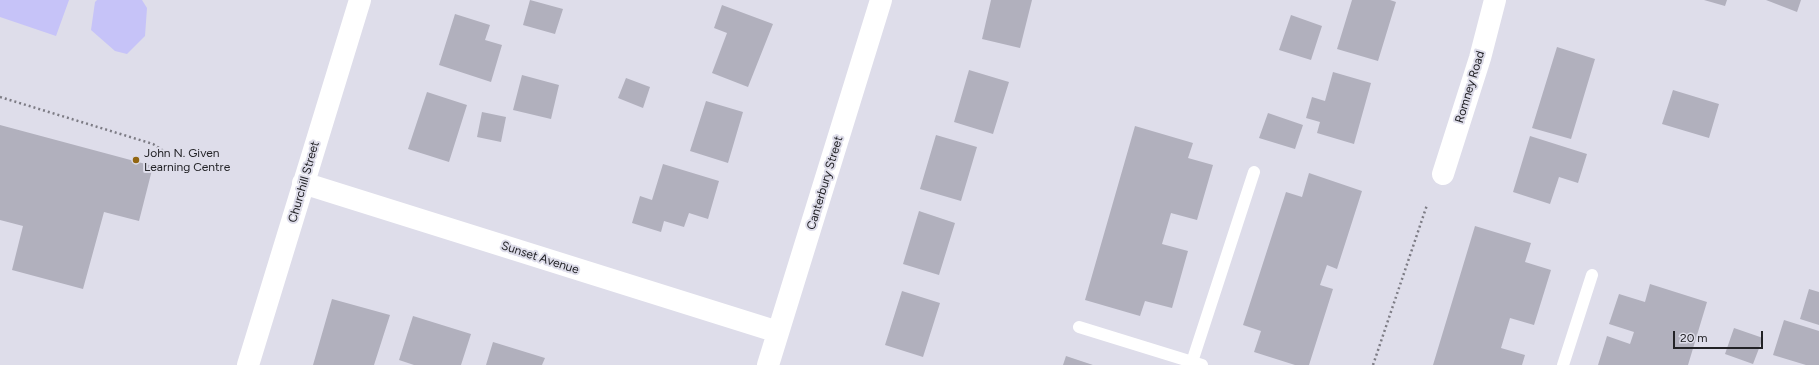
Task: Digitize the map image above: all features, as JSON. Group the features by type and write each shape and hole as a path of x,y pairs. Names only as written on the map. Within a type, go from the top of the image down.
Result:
{"street":[{"name":"Churchill Street","path":"248,365 360,0"},
{"name":"Canterbury Street","path":"768,365 882,0"},
{"name":"Romney Road","path":"1443,174 1480,58 1496,0"},
{"name":"Sunset Avenue","path":"303,183 778,332"}],"lane":[{"path":"1079,327 1197,363 1254,172"},
{"path":"1563,365 1592,275"}],"path":[{"path":"0,97 153,144 171,156"},
{"path":"1373,365 1427,205"}],"shaded area":[{"path":"0,0 69,0 56,36 0,17"},
{"path":"97,0 142,0 147,8 145,36 127,54 115,51 91,30 95,2"}],"building":[{"path":"530,0 563,9 555,34 523,25"},
{"path":"991,0 1032,0 1020,48 982,39"},
{"path":"1352,0 1390,0 1396,2 1378,61 1337,49"},
{"path":"1704,0 1727,0 1725,6"},
{"path":"1766,0 1801,0 1797,12"},
{"path":"722,5 773,24 748,87 712,73 727,33 714,28"},
{"path":"455,14 490,25 485,40 502,45 491,82 439,65"},
{"path":"1291,15 1322,26 1311,60 1279,50"},
{"path":"1557,47 1595,59 1571,139 1532,128"},
{"path":"969,70 1009,82 993,134 954,122"},
{"path":"1333,72 1371,83 1354,144 1317,133 1320,122 1306,118 1312,97 1325,101"},
{"path":"522,75 559,85 551,119 513,110"},
{"path":"626,78 650,87 643,108 618,98"},
{"path":"1673,90 1719,104 1709,138 1662,124"},
{"path":"427,92 467,105 449,162 408,149"},
{"path":"706,101 743,112 728,163 690,151"},
{"path":"482,112 506,117 501,142 477,137"},
{"path":"1268,113 1303,125 1295,149 1259,138"},
{"path":"0,125 153,166 139,221 104,212 83,289 12,270 23,226 0,220"},
{"path":"1135,126 1193,143 1188,158 1213,165 1197,220 1171,213 1162,244 1188,251 1172,308 1145,301 1140,316 1085,300"},
{"path":"936,135 977,147 961,201 920,189"},
{"path":"1530,136 1587,154 1578,183 1559,177 1550,204 1513,192"},
{"path":"663,164 719,181 708,219 689,213 684,227 664,221 661,232 632,223 640,196 652,200"},
{"path":"1309,173 1362,191 1337,269 1327,265 1320,285 1333,289 1309,365 1295,365 1254,352 1261,331 1243,325 1286,192 1302,197"},
{"path":"919,211 955,223 939,275 903,264"},
{"path":"1475,226 1531,243 1525,262 1551,270 1534,325 1510,318 1501,348 1525,355 1522,365 1433,365"},
{"path":"1650,284 1707,302 1688,365 1598,365 1607,336 1630,344 1634,332 1609,324 1619,294 1645,302"},
{"path":"1809,289 1819,292 1819,325 1800,319"},
{"path":"902,291 940,303 923,357 885,345"},
{"path":"332,299 390,315 374,365 313,365"},
{"path":"413,316 471,334 461,365 414,365 399,360"},
{"path":"1784,320 1819,331 1819,365 1806,365 1773,355"},
{"path":"1734,328 1763,338 1753,364 1725,354"},
{"path":"493,342 545,358 542,365 486,365"},
{"path":"1066,356 1093,365 1063,365"}],"place":[{"name":"John N. Given Learning Centre","path":"136,160"}]}
